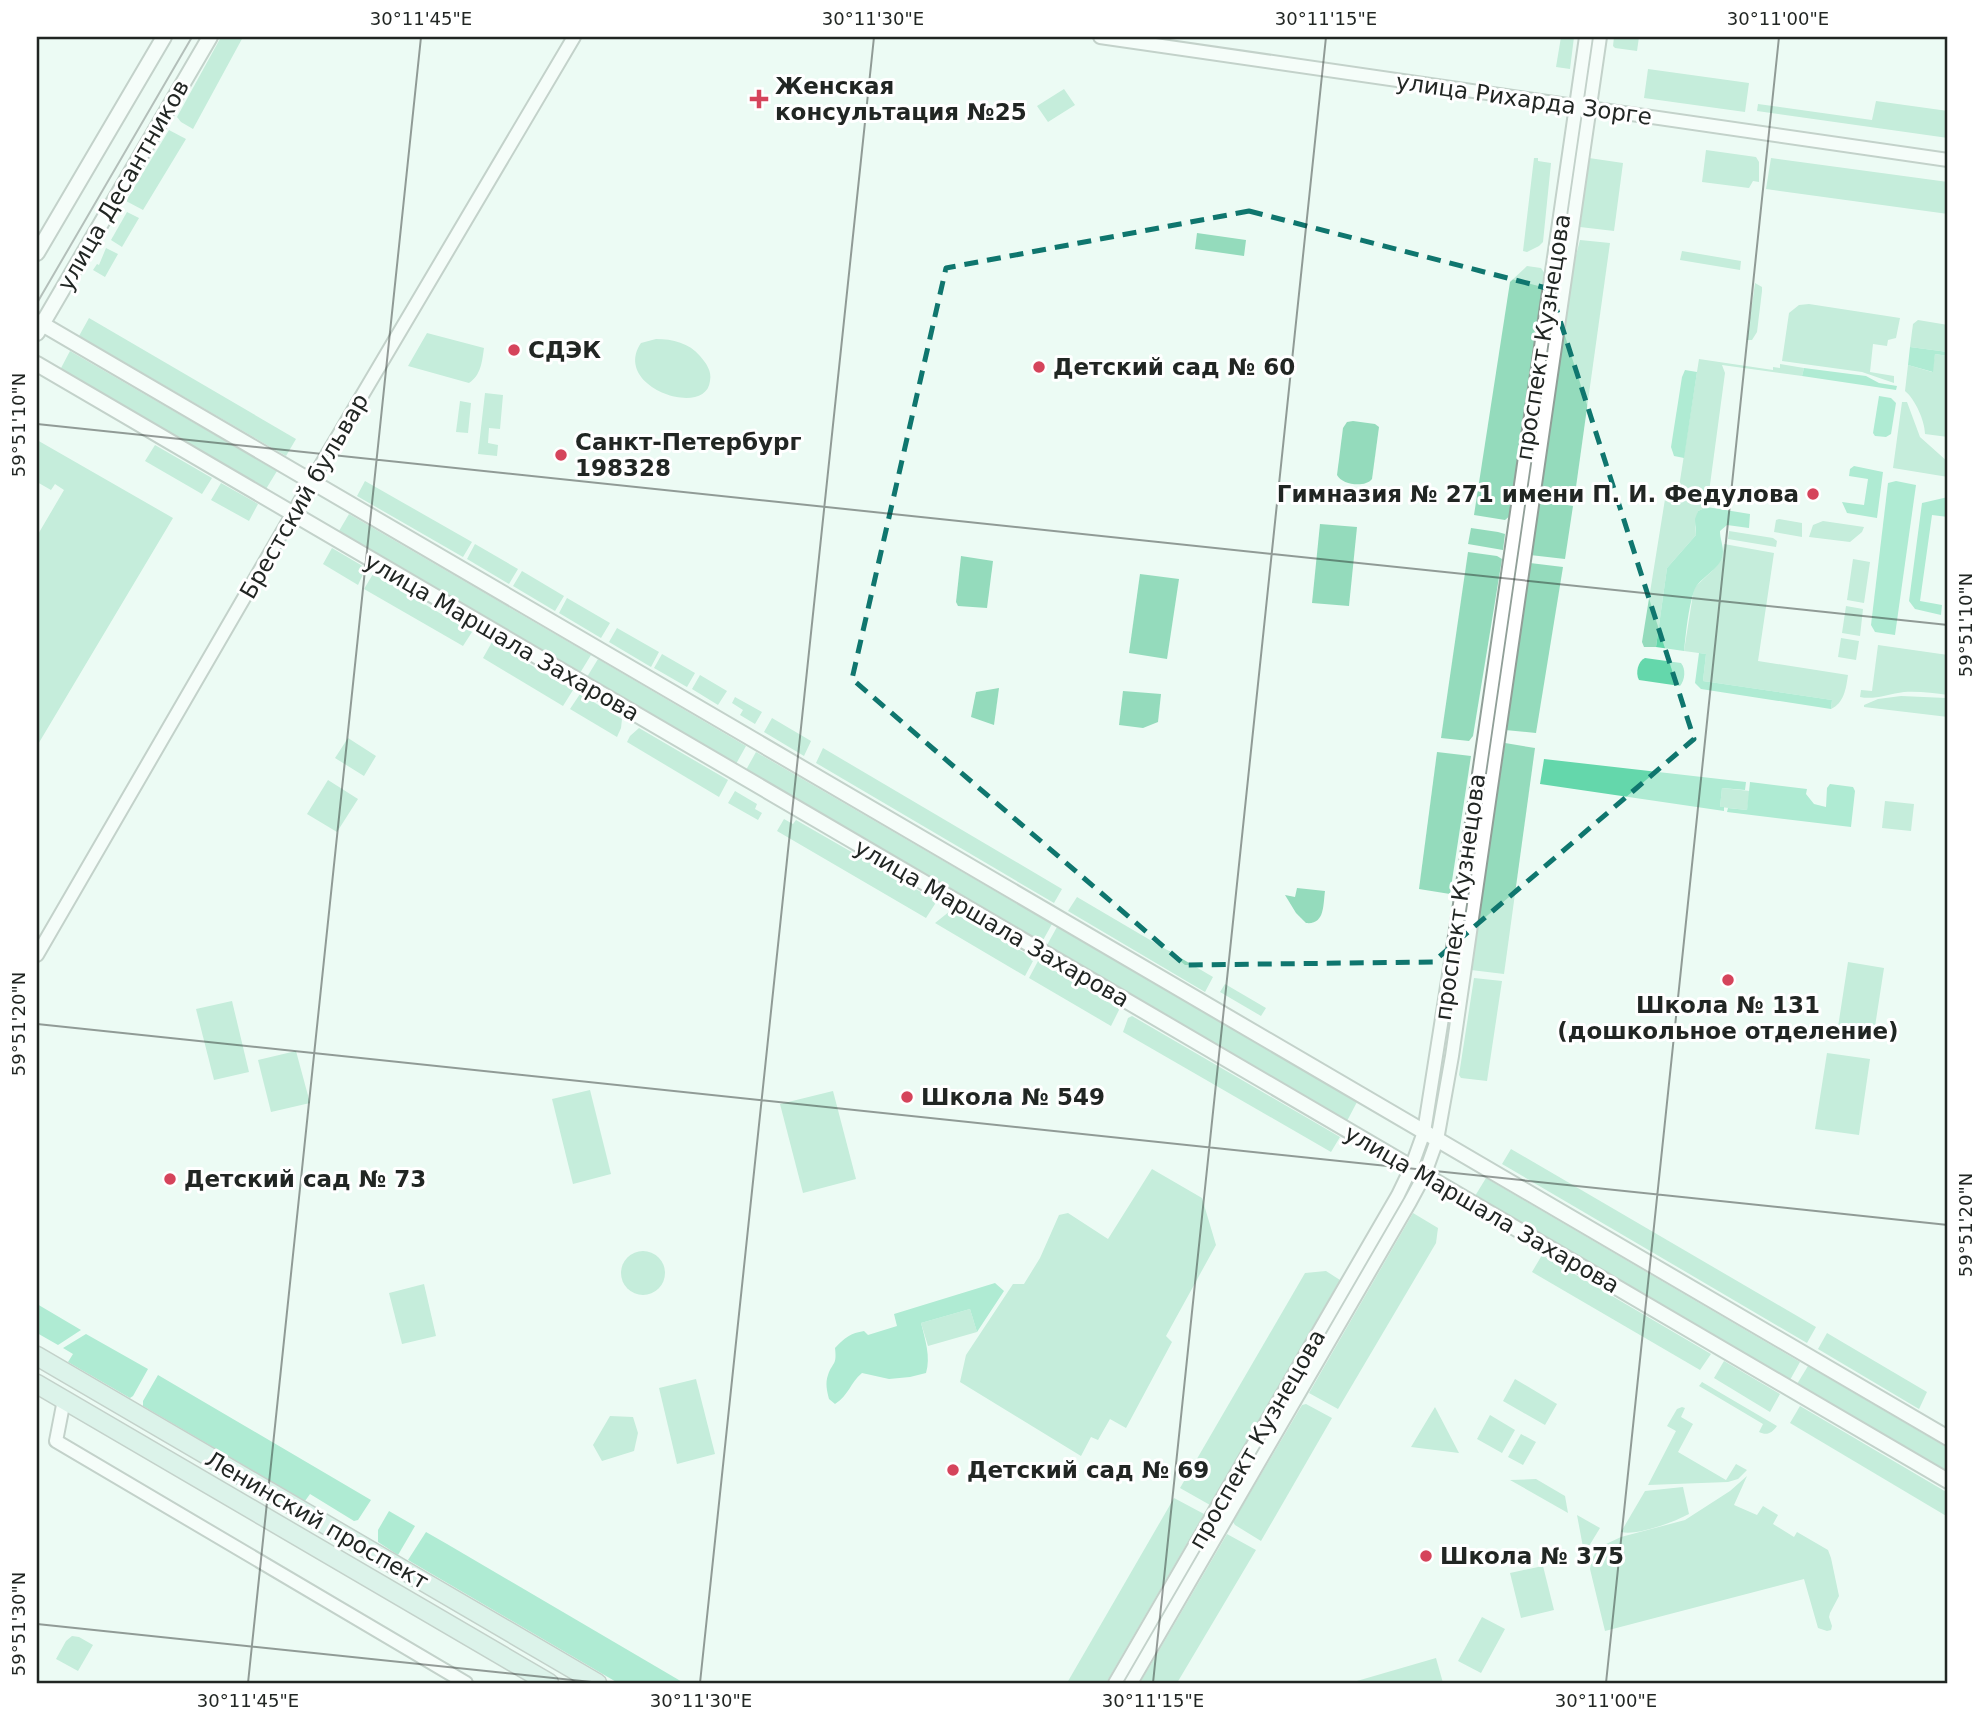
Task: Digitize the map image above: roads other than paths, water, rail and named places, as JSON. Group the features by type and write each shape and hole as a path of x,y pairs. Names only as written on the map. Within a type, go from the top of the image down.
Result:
{"main road":[{"name":"Ленинский проспект","path":"37,1356 597,1683"},
{"name":"Ленинский проспект","path":"37,1384 549,1683"}],"street":[{"name":"улица Десантников","path":"37,253 164,37"},
{"name":"улица Десантников","path":"38,326 209,37"},
{"name":"Брестский бульвар","path":"37,955 573,37"},
{"name":"улица Рихарда Зорге","path":"1100,37 1948,160"},
{"name":"проспект Кузнецова","path":"1431,1136 1461,898 1586,37"},
{"name":"проспект Кузнецова","path":"1131,1683 1418,1172 1431,1136 1452,1056 1600,37"},
{"name":"улица Маршала Захарова","path":"38,326 311,482 1948,1438"},
{"name":"улица Маршала Захарова","path":"37,364 1948,1481"},
{"name":"проспект Кузнецова","path":"1115,1683 1398,1195 1418,1172"},
{"path":"64,1400 56,1441 466,1683"}],"tram line":[{"path":"37,303 192,37"}],"place":[{"name":"Женская консультация №25","path":"759,99"},
{"name":"СДЭК","path":"514,350"},
{"name":"Детский сад № 60","path":"1039,367"},
{"name":"Санкт-Петербург 198328","path":"561,455"},
{"name":"Гимназия № 271 имени П. И. Федулова","path":"1813,494"},
{"name":"Школа № 131 (дошкольное отделение)","path":"1728,980"},
{"name":"Школа № 549","path":"907,1097"},
{"name":"Детский сад № 73","path":"170,1179"},
{"name":"Детский сад № 69","path":"953,1470"},
{"name":"Школа № 375","path":"1426,1556"}]}
